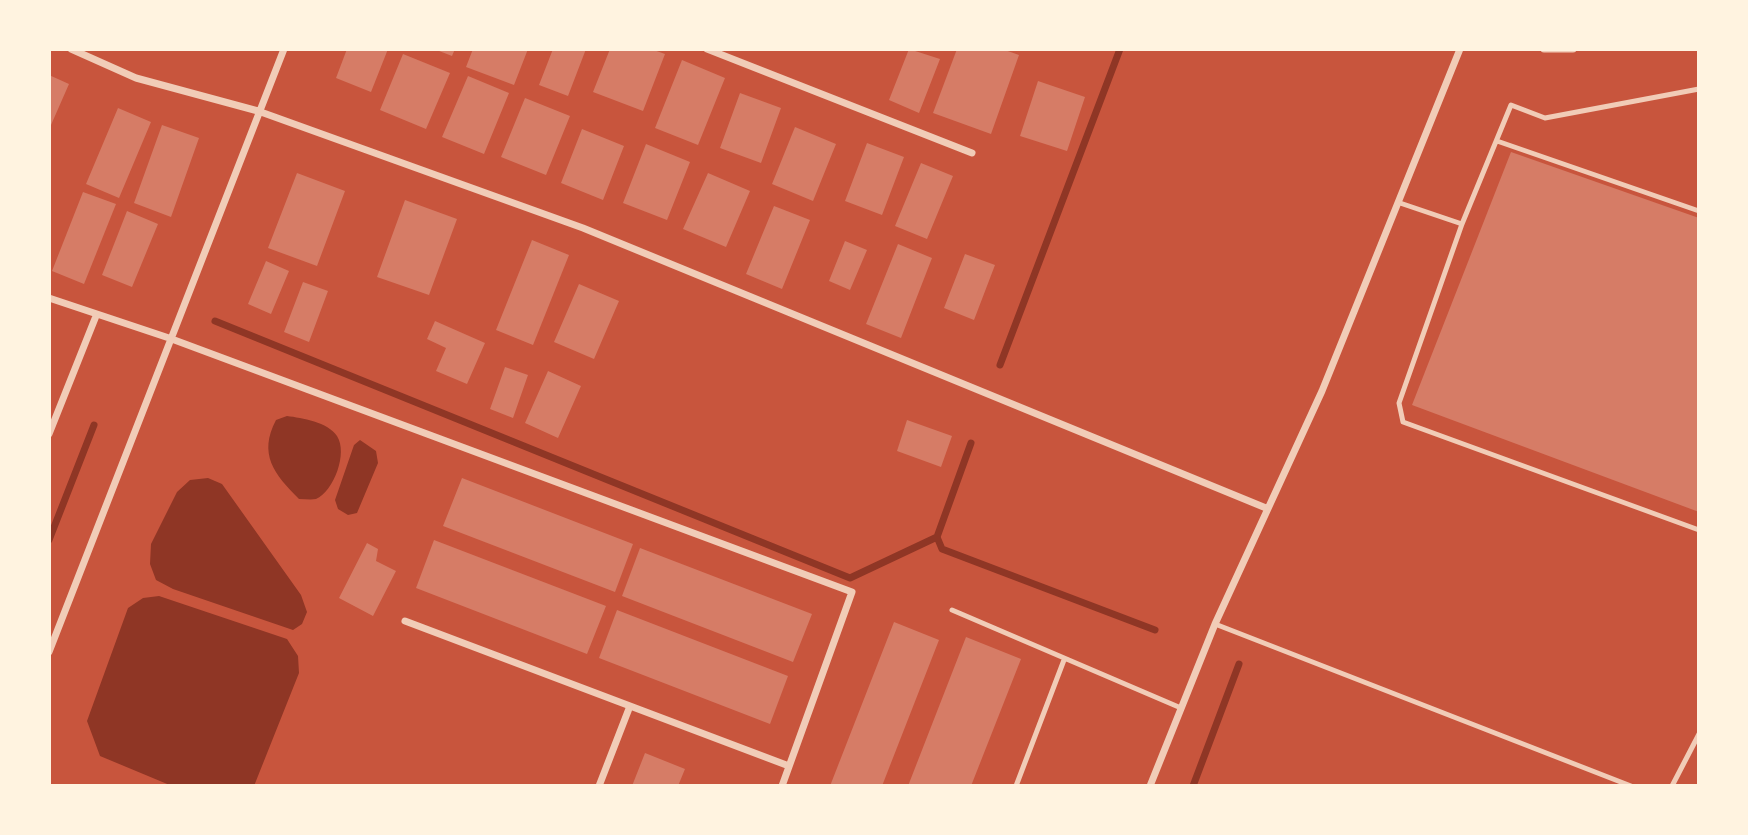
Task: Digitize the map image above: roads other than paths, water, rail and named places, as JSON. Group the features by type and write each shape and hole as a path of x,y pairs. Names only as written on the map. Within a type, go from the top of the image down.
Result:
{"street":[{"path":"71,49 136,78 258,111 583,228 1266,508"},
{"path":"49,652 169,338 284,49"},
{"path":"707,49 972,153"},
{"path":"1150,786 1215,624 1322,391 1460,49"},
{"path":"1544,49 1573,49"},
{"path":"49,298 96,316 169,338 852,592 782,786"},
{"path":"49,434 96,316"},
{"path":"405,621 789,766"},
{"path":"599,786 629,706"}],"lane":[{"path":"1699,89 1545,118 1511,105 1462,224 1399,403 1403,422 1699,530"},
{"path":"1497,141 1699,211"},
{"path":"1400,202 1462,224"},
{"path":"952,610 1181,708"},
{"path":"1215,624 1631,786"},
{"path":"1016,786 1064,660"},
{"path":"1672,786 1699,734"}],"waterway":[{"path":"1000,365 1120,49"},
{"path":"215,321 850,578 937,537 971,443"},
{"path":"49,540 94,425"},
{"path":"937,537 942,549 1155,630"},
{"path":"1193,786 1239,664"}]}
